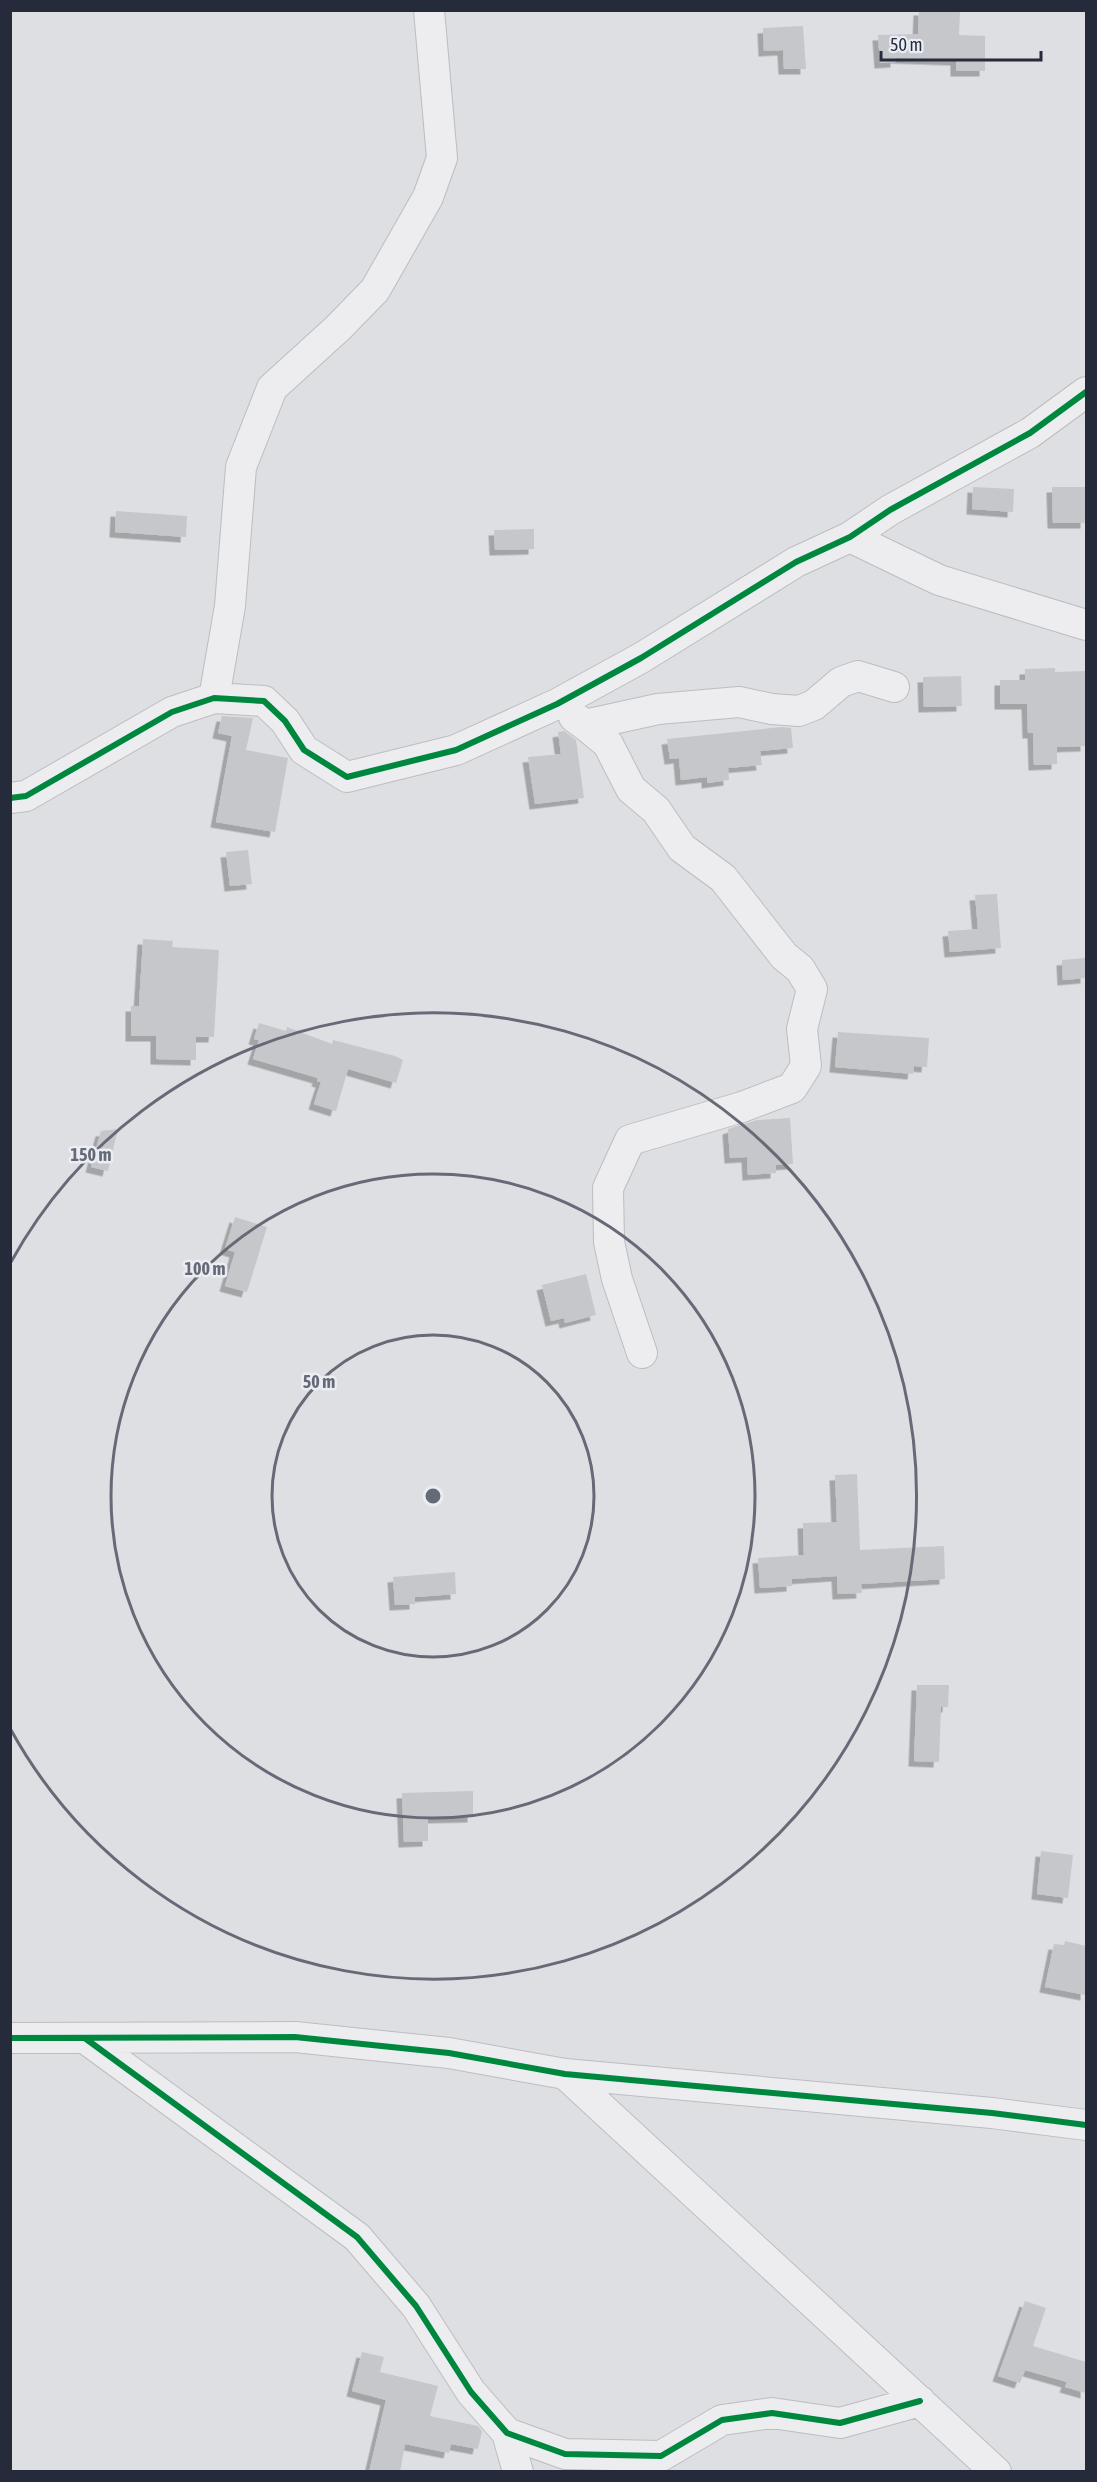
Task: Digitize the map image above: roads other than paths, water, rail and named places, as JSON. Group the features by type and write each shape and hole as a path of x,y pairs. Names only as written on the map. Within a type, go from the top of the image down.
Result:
{"street":[{"path":"214,698 230,606 241,467 272,388 338,328 375,290 428,197 442,158 429,10"},
{"path":"10,798 26,796 172,712 214,698 264,701 285,721 304,750 347,777 456,750 557,704 641,658 796,562 850,537 890,510 1030,433 1086,392"},
{"path":"850,537 939,580 1086,625"},
{"path":"585,725 658,709 739,702 772,710 799,711 814,705 841,682 858,676 894,687"},
{"path":"557,704 608,744 631,789 656,810 682,848 723,878 784,956 800,969 812,988 802,1029 807,1066 792,1088 742,1107 630,1140 608,1188 609,1242 617,1279 642,1353"},
{"path":"10,2038 295,2037 449,2053 565,2074 992,2113 1086,2125"},
{"path":"86,2039 357,2237 417,2307 471,2392 507,2433 518,2472"},
{"path":"565,2074 996,2472"},
{"path":"507,2433 565,2454 661,2456 722,2420 772,2413 840,2423 920,2401"}]}
